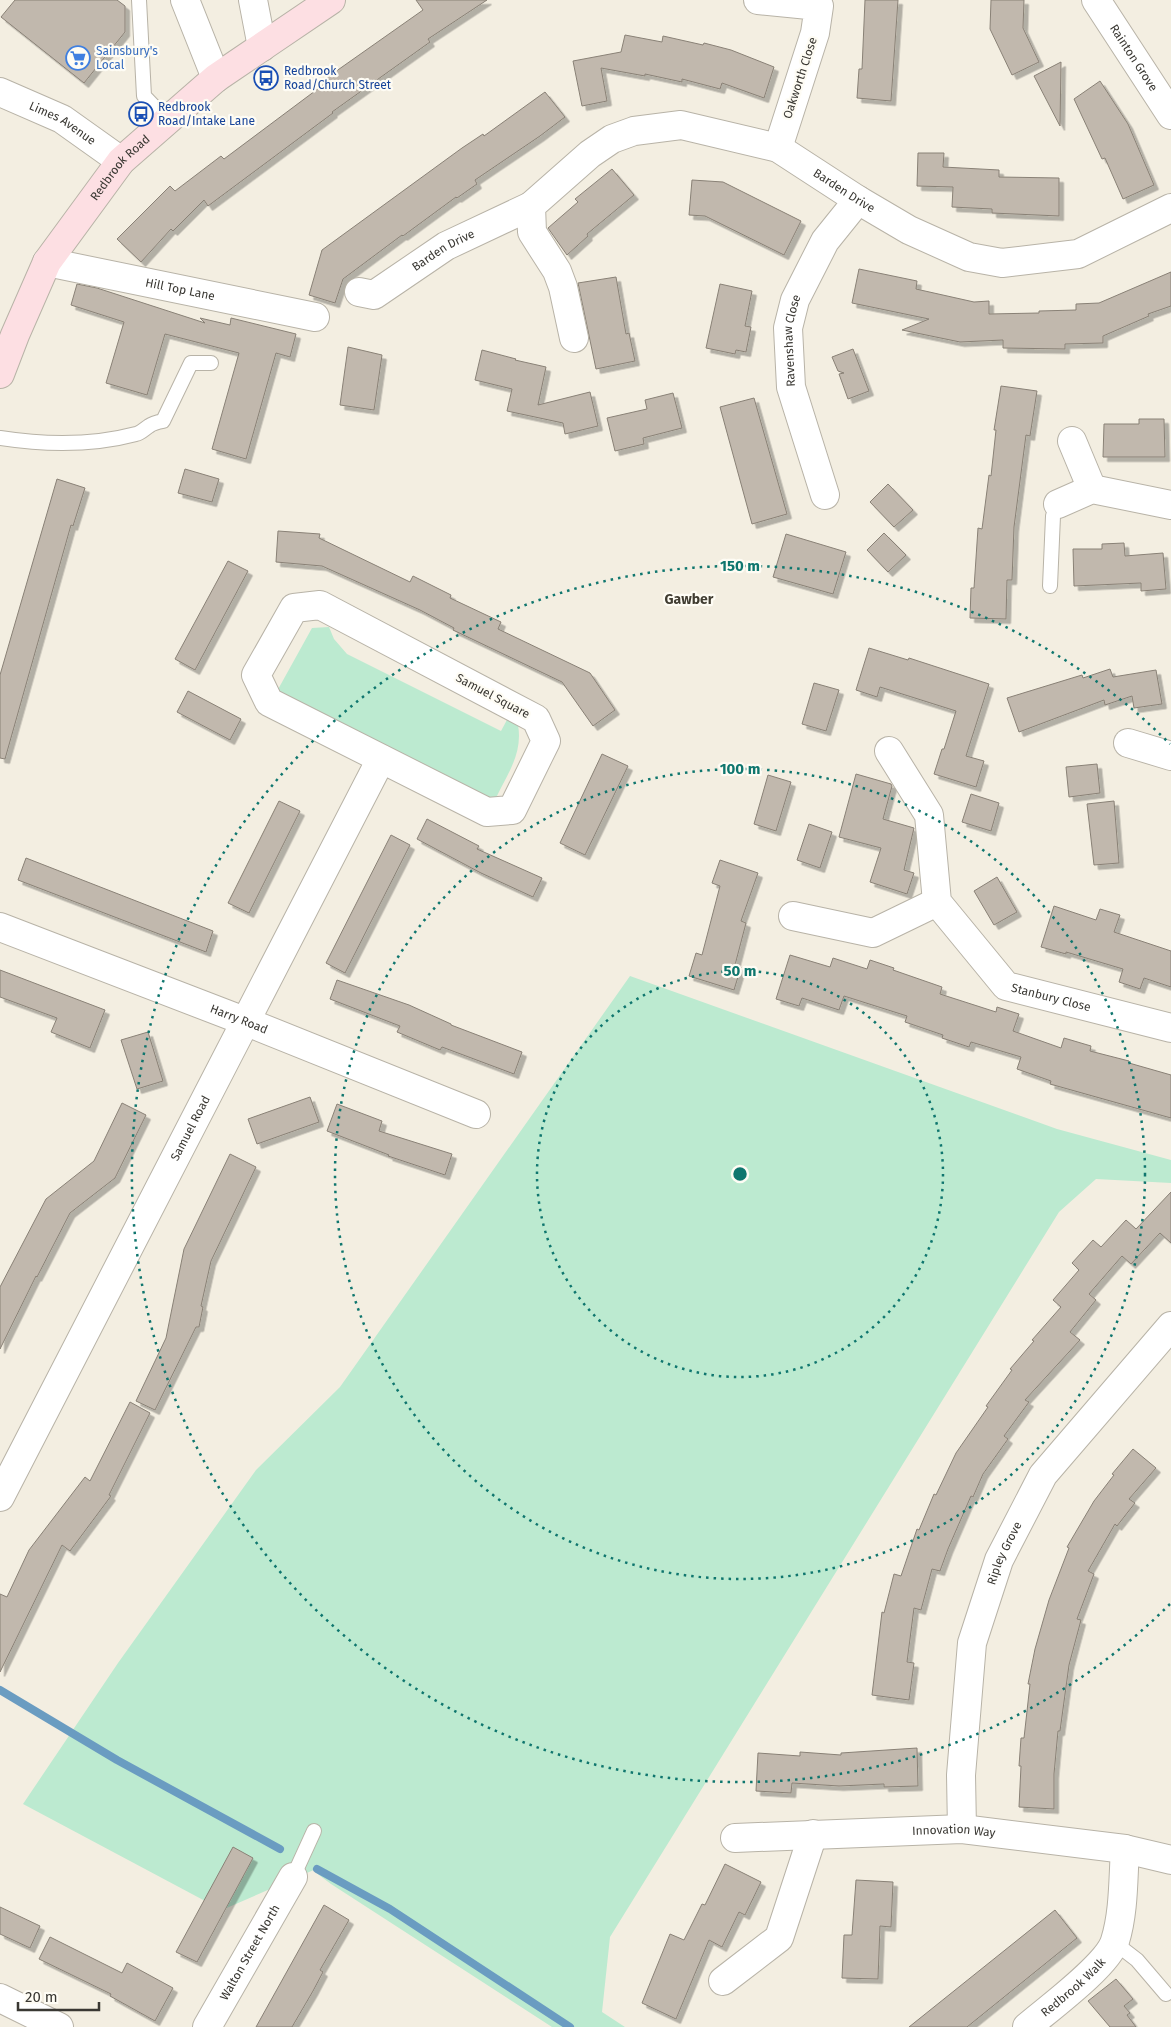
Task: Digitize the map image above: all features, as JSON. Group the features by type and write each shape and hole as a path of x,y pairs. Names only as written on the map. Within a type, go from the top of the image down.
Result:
{"street":[{"path":"185,0 216,78"},
{"path":"253,0 262,47"},
{"name":"Redbrook Road","path":"0,374 14,335 47,262 122,161 216,78 332,0"},
{"name":"Oakworth Close","path":"758,0 819,3 815,33 778,148"},
{"name":"Rainton Grove","path":"1096,0 1171,115"},
{"name":"Limes Avenue","path":"0,92 62,119 122,161"},
{"name":"Barden Drive","path":"359,292 374,295 446,246 530,206 590,154 612,140 634,131 682,126 778,148 858,200 909,230 969,257 1002,263 1078,254 1171,208"},
{"name":"Ravenshaw Close","path":"825,495 792,387 788,328 795,300 825,241 858,200"},
{"path":"530,206 532,232 557,271 563,287 574,338"},
{"name":"Hill Top Lane","path":"47,262 315,317"},
{"path":"1072,440 1092,489"},
{"path":"1058,504 1092,489 1171,505"},
{"name":"Samuel Square","path":"320,605 536,719 546,740 512,810 487,812 381,759 269,702 256,675 294,608 320,605"},
{"path":"1128,743 1171,756"},
{"path":"793,916 873,933 937,902 929,815 889,751"},
{"name":"Samuel Road","path":"0,1497 247,1022 381,759"},
{"name":"Stanbury Close","path":"937,902 1006,986 1171,1028"},
{"name":"Harry Road","path":"0,927 247,1022 476,1114"},
{"name":"Ripley Grove","path":"962,1829 961,1775 972,1643 999,1560 1043,1475 1171,1326"},
{"name":"Innovation Way","path":"735,1838 962,1829 1125,1849 1171,1860"},
{"path":"723,1981 779,1938 813,1834"},
{"name":"Redbrook Walk","path":"1027,2027 1101,1964 1115,1942 1121,1910 1125,1849"},
{"name":"Walton Street North","path":"207,2027 293,1877"},
{"path":"0,1998 59,2027"}],"lane":[{"path":"139,0 144,96 167,120"},
{"path":"0,438 32,443 73,444 139,434 150,425 163,421 191,364 211,364"},
{"path":"1050,586 1053,516 1058,504"},
{"path":"293,1877 314,1831"},
{"path":"1115,1942 1137,1960 1166,1994"}],"green space":[{"path":"329,627 334,639 347,654 501,731 508,718 518,725 519,735 516,754 510,771 496,798 485,799 276,693 312,628"},
{"path":"630,976 1057,1129 1171,1160 1171,1183 1096,1179 1059,1212 610,1937 602,2012 625,2027 552,2027 331,1884 315,1872 316,1869 222,1910 23,1804 118,1663 256,1470 340,1387"}],"building":[{"name":"Sainsbury's Local","path":"15,0 117,0 125,6 125,32 84,83 1,17"},
{"path":"416,0 487,0 428,39 430,42 332,112 208,206 204,200 173,231 171,229 141,262 117,239 170,186 175,191 221,156 224,159 327,82 325,79 423,10"},
{"path":"865,0 898,0 891,101 857,98 859,69 862,69"},
{"path":"991,0 1024,0 1023,28 1039,62 1012,75 990,29"},
{"path":"625,35 662,42 663,36 703,45 704,43 731,50 774,67 764,98 722,83 720,89 682,79 682,82 645,74 645,76 601,68 607,101 582,106 573,61 621,52"},
{"path":"1061,62 1060,126 1034,76"},
{"path":"1100,81 1128,124 1154,185 1123,199 1105,158 1102,159 1074,99"},
{"path":"545,92 565,117 475,180 477,184 402,235 343,279 335,303 309,295 322,250 462,148 483,134 484,136"},
{"path":"918,153 944,153 943,167 999,170 999,177 1059,178 1059,216 992,213 992,209 952,207 953,187 917,186"},
{"path":"612,169 634,195 587,234 588,236 567,255 548,228 578,202 575,199"},
{"path":"692,180 723,182 801,221 784,255 705,216 689,215"},
{"path":"859,269 917,281 916,289 974,302 989,301 989,314 1076,310 1076,304 1099,303 1171,272 1171,306 1148,314 1149,316 1103,336 1103,343 1065,344 1065,349 1003,348 1003,340 960,342 902,330 929,319 852,303"},
{"path":"616,277 626,334 629,333 635,361 596,369 578,283"},
{"path":"77,284 97,288 205,323 200,318 230,325 231,318 296,334 290,357 276,353 246,459 212,449 239,353 165,334 147,395 106,383 124,322 71,305"},
{"path":"720,284 752,291 745,326 751,327 746,352 736,350 735,354 706,348"},
{"path":"348,347 382,355 374,410 340,405"},
{"path":"853,349 869,391 848,399 839,374 844,373 838,371 832,357"},
{"path":"482,350 546,367 538,405 590,392 598,426 565,434 563,423 507,411 512,389 475,380"},
{"path":"1001,386 1037,391 1030,436 1026,435 1014,527 1012,580 1007,580 1006,619 970,618 971,588 974,588 978,528 982,529 989,475 991,476 996,430 994,430"},
{"path":"673,393 682,428 643,438 644,444 615,451 607,418 647,409 645,400"},
{"path":"754,398 787,514 752,524 720,407"},
{"path":"1139,419 1164,419 1165,457 1103,457 1104,424 1139,424"},
{"path":"185,469 219,479 212,502 178,493"},
{"path":"57,479 85,488 73,526 71,525 5,759 0,758 0,675"},
{"path":"888,484 913,510 894,527 870,502"},
{"path":"278,531 320,534 319,538 410,582 413,576 451,595 450,598 501,622 498,629 590,673 615,710 593,726 562,682 453,630 454,628 420,610 322,566 276,562"},
{"path":"884,533 906,555 888,572 867,550"},
{"path":"786,534 846,552 833,594 773,577"},
{"path":"1124,543 1125,556 1163,553 1166,589 1141,591 1141,583 1074,586 1073,549 1102,549 1102,544"},
{"path":"228,561 248,571 195,670 175,659"},
{"path":"869,648 908,660 909,658 989,684 966,756 984,761 976,787 934,774 956,711 880,687 877,697 856,690"},
{"path":"1110,669 1113,677 1156,670 1162,704 1134,708 1132,696 1105,705 1104,700 1019,732 1007,698 1082,675 1083,678"},
{"path":"814,683 839,690 826,731 802,724"},
{"path":"188,691 241,719 230,740 177,712"},
{"path":"602,754 628,766 585,855 560,843"},
{"path":"1097,764 1100,793 1069,797 1066,767"},
{"path":"856,774 891,784 883,819 914,828 904,870 914,873 907,894 870,882 881,848 839,837"},
{"path":"768,775 791,782 776,831 754,824"},
{"path":"971,794 999,803 991,831 962,822"},
{"path":"279,801 300,811 249,913 228,903"},
{"path":"1114,801 1119,863 1094,865 1087,804"},
{"path":"427,819 479,846 477,849 542,878 533,897 481,873 417,839"},
{"path":"809,824 832,832 820,868 797,860"},
{"path":"391,835 410,845 345,973 326,963"},
{"path":"26,858 213,931 206,952 18,880"},
{"path":"720,860 758,873 741,921 746,923 735,965 741,967 734,990 689,976 696,953 702,955 720,886 712,883"},
{"path":"997,877 1017,912 994,925 974,891"},
{"path":"1054,906 1096,920 1100,909 1120,915 1114,932 1171,951 1171,987 1144,978 1140,989 1119,982 1123,969 1066,952 1066,954 1041,947"},
{"path":"790,955 830,967 833,958 867,969 870,960 942,987 940,994 996,1012 997,1007 1019,1014 1013,1031 1061,1048 1064,1038 1091,1046 1090,1051 1171,1075 1171,1118 1050,1084 1051,1081 1017,1069 1021,1057 971,1042 969,1047 942,1038 943,1035 905,1022 907,1016 844,996 839,1010 802,998 799,1006 776,999"},
{"path":"0,970 105,1010 90,1048 51,1032 57,1018 0,997"},
{"path":"337,980 409,1005 451,1025 522,1052 514,1074 442,1047 440,1050 397,1032 400,1026 330,999"},
{"path":"148,1032 163,1081 137,1089 121,1040"},
{"path":"310,1097 319,1122 257,1144 248,1119"},
{"path":"122,1103 146,1115 115,1178 70,1213 0,1349 0,1287 46,1199 94,1161"},
{"path":"337,1104 382,1121 379,1131 452,1154 445,1175 388,1156 327,1131"},
{"path":"230,1154 256,1167 211,1261 201,1306 203,1307 199,1327 196,1327 155,1410 136,1401 166,1338 184,1249"},
{"path":"1171,1192 1171,1243 1160,1233 1131,1264 1122,1256 1089,1294 1096,1300 1070,1332 1080,1340 1025,1400 1029,1402 1004,1436 1008,1439 983,1474 973,1497 971,1496 940,1571 932,1569 921,1610 914,1608 907,1662 914,1663 909,1700 872,1695 882,1612 884,1613 894,1574 901,1576 917,1529 919,1530 934,1494 936,1495 956,1453 1012,1370 1010,1369 1061,1307 1053,1300 1079,1270 1072,1263 1093,1240 1101,1247 1126,1220 1136,1229"},
{"path":"130,1402 150,1413 109,1495 111,1496 70,1551 62,1545 0,1672 0,1594 7,1597 29,1550 85,1477 90,1481"},
{"path":"1133,1449 1156,1468 1129,1499 1135,1503 1117,1526 1115,1524 1088,1571 1094,1574 1077,1619 1081,1620 1069,1665 1060,1731 1058,1731 1054,1774 1054,1809 1019,1807 1021,1738 1024,1738 1030,1684 1028,1684 1035,1649 1049,1600 1069,1548 1067,1547 1094,1501 1114,1475 1112,1474"},
{"path":"917,1748 918,1786 884,1787 884,1784 839,1786 792,1783 791,1793 756,1791 758,1753 800,1756 800,1752 841,1755 841,1753"},
{"path":"233,1847 253,1858 197,1962 176,1952"},
{"path":"725,1864 761,1882 745,1915 739,1912 722,1947 709,1940 676,2019 642,2003 670,1934 684,1940 702,1904 705,1905"},
{"path":"856,1880 893,1882 891,1927 880,1926 878,1979 842,1978 844,1935 852,1935"},
{"path":"324,1905 349,1920 320,1970 323,1972 313,1991 292,2027 256,2027"},
{"path":"0,1907 40,1926 30,1948 0,1934"},
{"path":"1055,1910 1077,1938 967,2027 909,2027"},
{"path":"50,1937 122,1973 127,1963 173,1988 155,2021 110,1996 111,1994 39,1959"},
{"path":"1116,1979 1133,1999 1124,2006 1130,2013 1127,2015 1136,2027 1110,2027 1088,2001"}],"waterway":[{"path":"0,1690 117,1760 280,1849"},
{"path":"317,1869 390,1909 570,2027"}],"place":[{"name":"Sainsbury's Local","path":"78,58"},
{"name":"Redbrook Road/Church Street","path":"266,78"},
{"name":"Redbrook Road/Intake Lane","path":"141,114"}],"district":[{"name":"Gawber","path":"689,599"}]}
